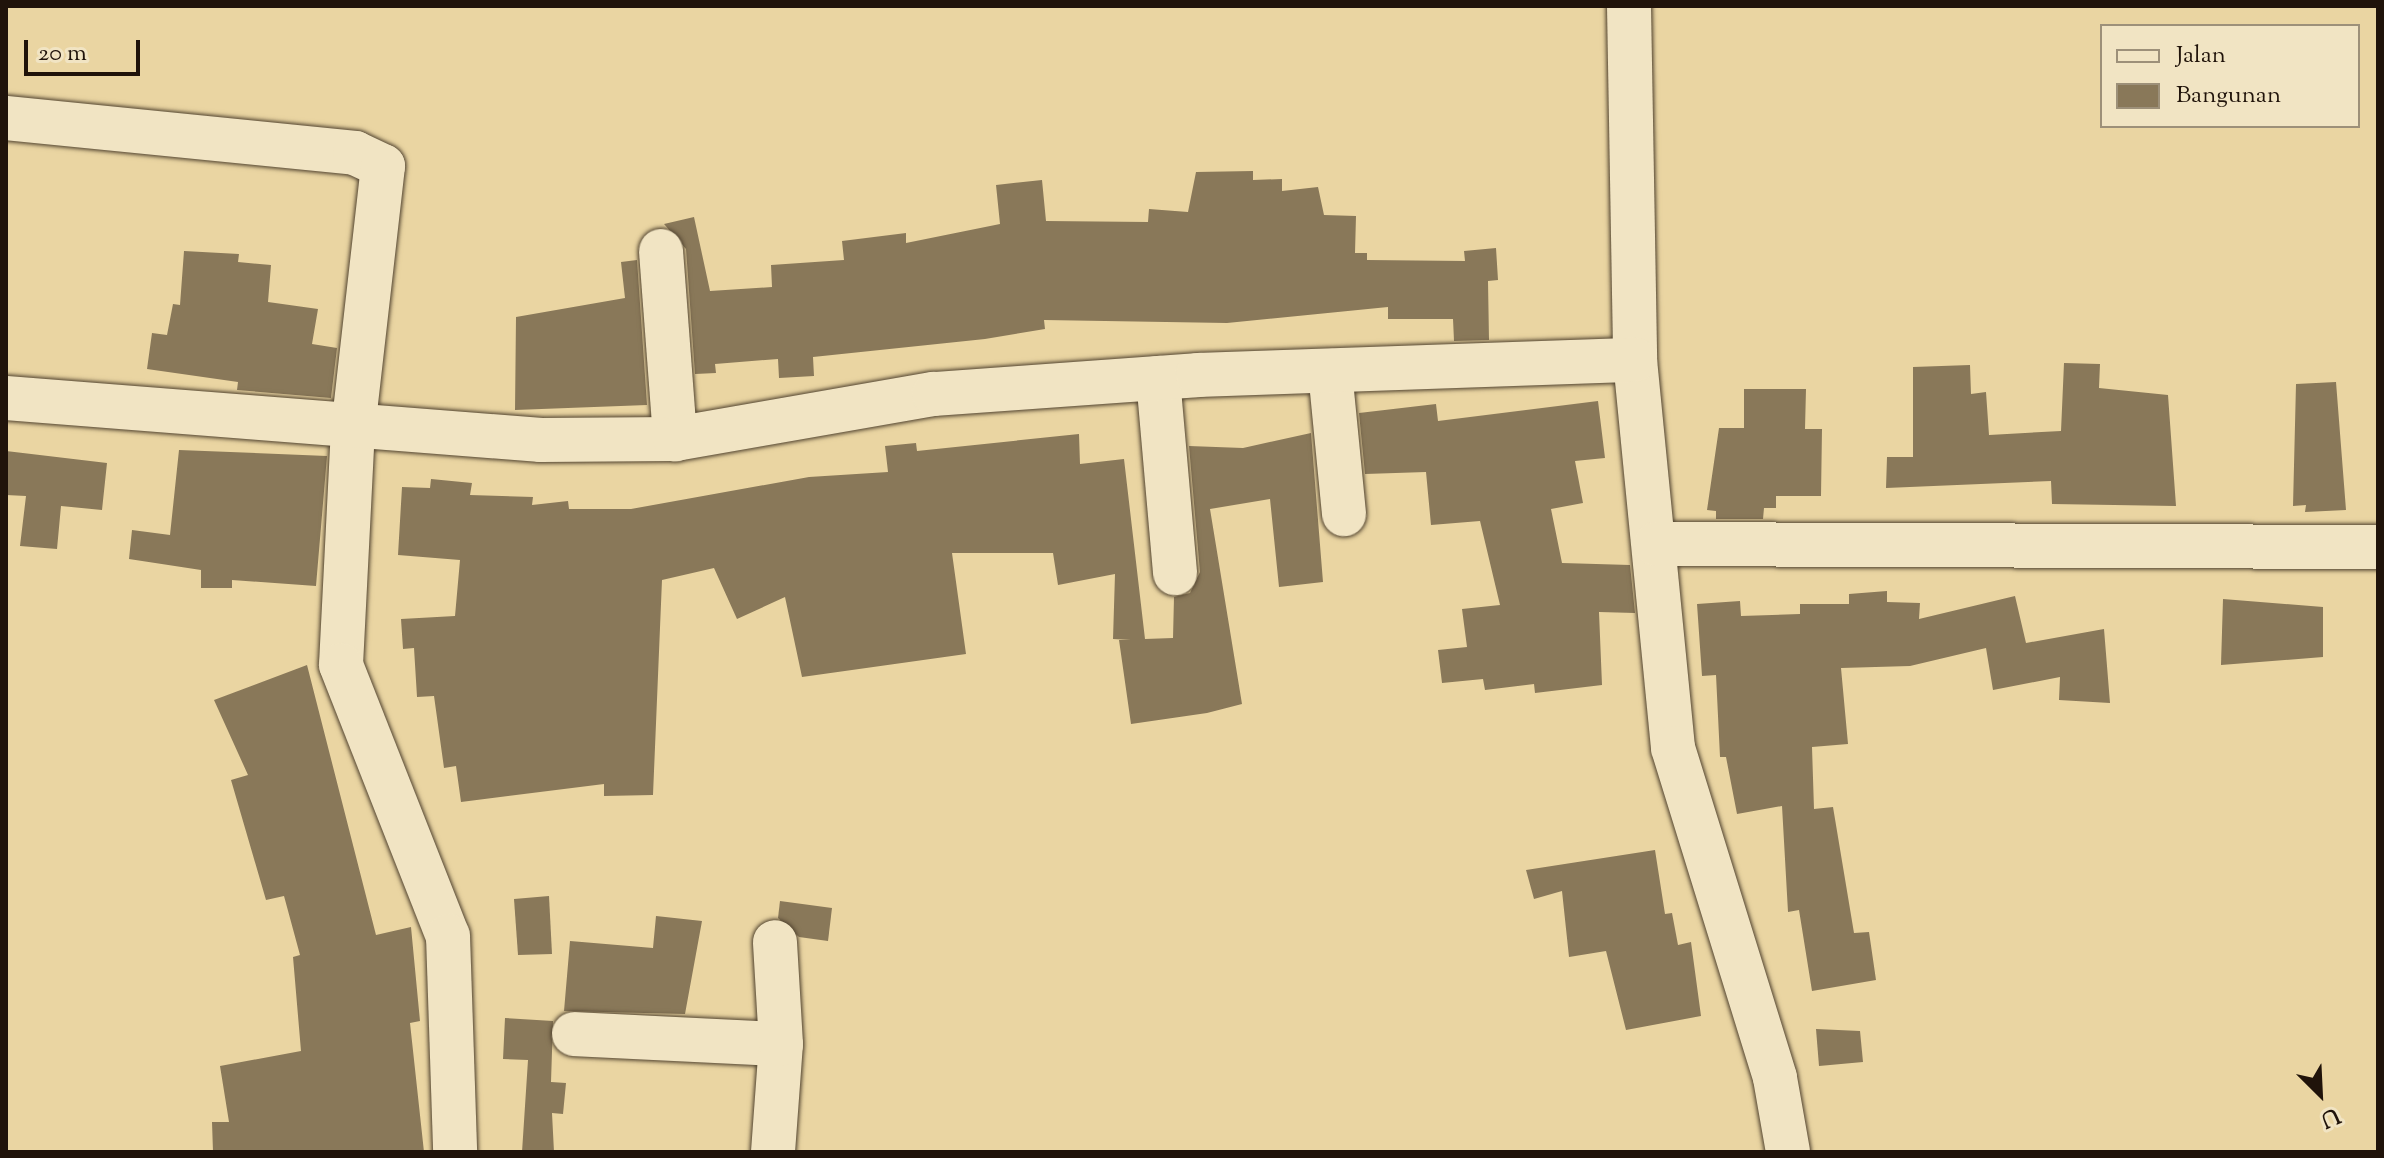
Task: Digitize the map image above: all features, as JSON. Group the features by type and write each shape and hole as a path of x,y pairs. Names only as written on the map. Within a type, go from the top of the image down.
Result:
{"street":[{"path":"1629,6 1635,360 1656,544 1673,748 1775,1078 1788,1152"},
{"path":"6,118 355,153 383,166 353,428 341,665 448,936 455,1152"},
{"path":"661,251 675,439"},
{"path":"6,398 353,428 541,440 675,439 934,394 1158,378 1635,360"},
{"path":"1330,371 1344,514"},
{"path":"1158,378 1175,573"},
{"path":"1656,544 2378,547"},
{"path":"773,1152 781,1044 775,942"},
{"path":"574,1034 781,1044"}],"building":[{"path":"1253,171 1253,180 1282,179 1282,191 1318,187 1324,215 1356,216 1355,253 1367,253 1367,260 1465,261 1464,251 1496,248 1498,280 1488,281 1489,340 1454,341 1453,319 1388,319 1388,307 1227,323 1044,320 1045,329 985,339 813,357 814,376 779,378 778,359 715,364 716,373 695,374 686,249 664,224 694,217 710,291 772,287 771,265 844,260 842,241 906,233 906,243 1000,224 996,185 1042,180 1046,221 1148,222 1149,209 1188,212 1196,172"},
{"path":"184,251 239,254 238,262 271,265 268,302 318,309 312,344 337,348 331,398 237,390 238,382 147,369 152,333 167,335 173,304 180,305"},
{"path":"637,260 647,405 515,410 516,317 625,298 621,262"},
{"path":"2064,363 2100,364 2099,388 2168,395 2176,506 2052,504 2051,481 1886,488 1887,457 1913,457 1913,367 1970,365 1971,394 1986,392 1989,435 2061,431"},
{"path":"2336,382 2346,510 2305,512 2306,505 2293,506 2296,384"},
{"path":"1744,389 1806,389 1805,429 1822,429 1821,496 1776,496 1776,508 1764,508 1763,519 1716,519 1716,511 1707,510 1719,428 1744,428"},
{"path":"1598,401 1605,458 1575,461 1583,503 1551,509 1562,563 1630,565 1635,613 1599,612 1602,685 1535,693 1534,684 1485,690 1483,679 1442,683 1438,650 1467,647 1462,609 1500,605 1480,521 1431,525 1426,472 1365,474 1359,413 1436,404 1438,421"},
{"path":"1311,433 1323,582 1279,587 1270,499 1210,509 1242,704 1207,713 1131,724 1119,640 1131,640 1113,639 1115,574 1058,585 1053,553 952,553 966,654 802,677 785,597 737,619 714,568 662,580 653,795 604,796 604,784 461,802 456,766 444,768 434,696 417,697 414,648 403,649 401,619 455,616 460,560 398,555 402,487 430,488 431,479 472,483 470,495 533,497 532,505 568,501 569,509 631,509 809,477 888,472 885,446 916,443 917,451 1079,434 1080,464 1124,459 1145,639 1173,638 1174,597 1190,593 1200,572 1189,446 1243,448"},
{"path":"179,450 327,456 316,586 232,580 232,588 201,588 201,570 129,559 132,530 170,535"},
{"path":"6,451 107,463 102,510 61,506 57,549 20,546 26,496 6,495"},
{"path":"1887,591 1887,602 1920,603 1919,619 2015,596 2026,643 2104,629 2110,703 2059,700 2060,677 1993,690 1986,648 1910,666 1841,668 1848,744 1812,747 1814,809 1833,807 1854,933 1869,932 1876,980 1812,991 1799,910 1788,912 1782,806 1737,814 1726,757 1720,757 1716,675 1702,676 1697,604 1740,601 1741,616 1800,614 1800,604 1849,604 1849,594"},
{"path":"2223,599 2323,607 2323,657 2221,665"},
{"path":"307,665 376,935 411,927 420,1021 410,1023 424,1152 213,1152 212,1122 229,1122 220,1066 301,1051 293,957 300,955 284,896 266,900 231,780 248,775 214,700"},
{"path":"1655,850 1665,914 1672,913 1678,945 1691,942 1701,1016 1626,1030 1606,951 1569,957 1562,891 1534,899 1526,870"},
{"path":"549,896 552,954 518,955 514,899"},
{"path":"780,901 832,908 828,941 799,937 778,918"},
{"path":"656,916 702,921 685,1014 564,1011 570,941 653,948"},
{"path":"505,1018 553,1021 551,1082 566,1083 563,1114 552,1113 554,1152 522,1152 528,1060 503,1059"},
{"path":"1816,1029 1860,1031 1863,1062 1819,1066"}]}
